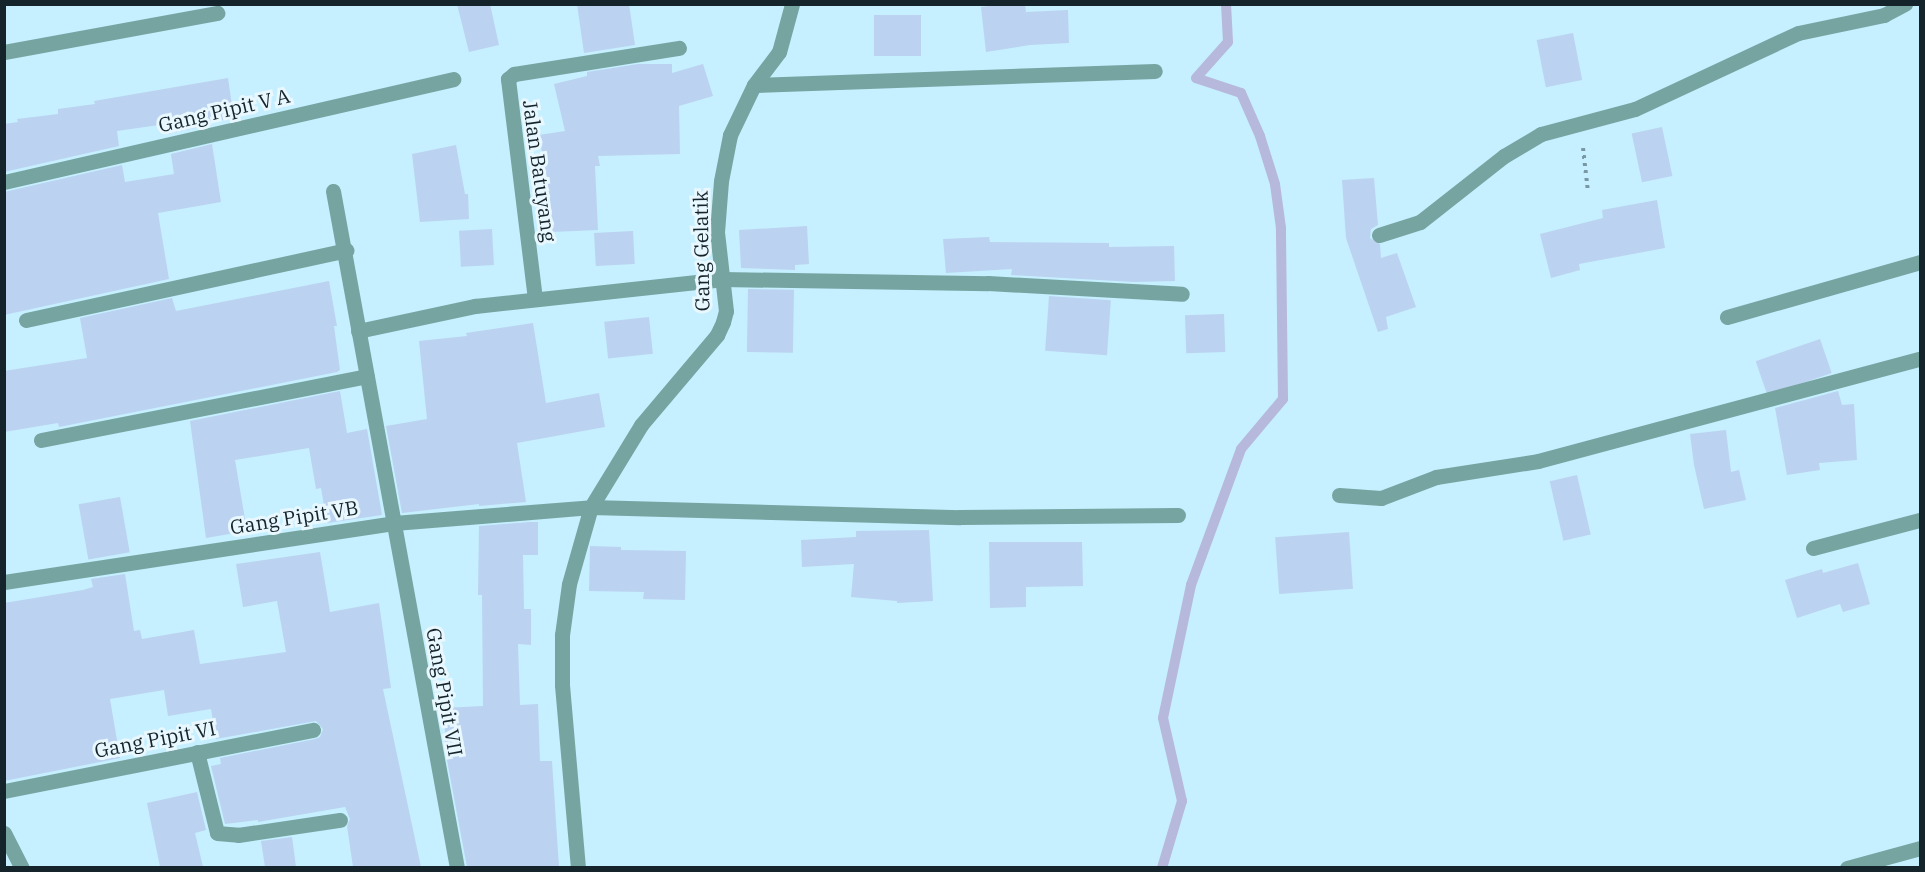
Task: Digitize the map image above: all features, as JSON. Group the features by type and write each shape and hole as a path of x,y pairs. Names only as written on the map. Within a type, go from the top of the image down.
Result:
{"street":[{"name":"Gang Gelatik","path":"578,867 562,685 562,635 569,584 591,507 641,425 717,335 726,311 717,232 721,181 730,135 754,85 779,52 792,4"},
{"path":"1379,235 1420,222 1504,156 1541,134 1635,109 1798,33 1884,15 1905,4"},
{"path":"4,52 217,12"},
{"name":"Jalan Batuyang","path":"535,299 508,79 514,74 679,48"},
{"path":"754,85 1155,71"},
{"name":"Gang Pipit V A","path":"4,182 453,79"},
{"name":"Gang Pipit VII","path":"333,191 346,250 358,331 457,867"},
{"path":"26,320 346,250"},
{"path":"1727,317 1920,262"},
{"path":"358,331 475,306 722,279 988,283 1182,294"},
{"path":"1339,495 1381,498 1436,477 1538,461 1920,359"},
{"path":"41,440 367,376"},
{"name":"Gang Pipit VB","path":"4,582 394,524 591,507 948,517 1178,515"},
{"path":"1813,548 1920,520"},
{"name":"Gang Pipit VI","path":"4,790 313,730"},
{"path":"196,752 217,833 238,835 340,820"},
{"path":"4,833 22,867"},
{"path":"1848,867 1920,848"}],"path":[{"path":"1580,122 1588,192"}],"building":[{"path":"457,4 490,4 499,45 469,52"},
{"path":"577,4 629,4 635,45 584,53"},
{"path":"1025,4 1026,12 1068,10 1069,43 1030,45 986,52 981,7"},
{"path":"874,15 921,15 921,56 874,56"},
{"path":"1573,33 1582,80 1546,87 1537,40"},
{"path":"638,64 672,64 672,73 703,64 713,96 679,106 680,154 598,156 600,166 595,166 598,230 551,232 550,199 539,135 565,131 554,84 587,76 587,72"},
{"path":"228,78 234,119 208,122 208,125 168,134 166,124 117,131 119,146 4,172 4,124 18,122 17,119 58,114 58,109 95,104 94,101"},
{"path":"1662,127 1672,176 1642,182 1632,133"},
{"path":"212,144 221,202 158,213 169,279 4,315 4,192 122,165 125,182 174,174 171,154"},
{"path":"456,145 465,194 468,194 469,219 420,222 412,154"},
{"path":"1374,178 1378,225 1371,229 1370,238 1380,244 1381,258 1397,253 1416,307 1386,317 1388,329 1378,332 1346,238 1342,180"},
{"path":"1657,200 1665,248 1579,264 1580,270 1551,278 1540,234 1603,218 1602,210"},
{"path":"807,226 809,264 795,265 795,270 741,268 739,230"},
{"path":"492,229 494,265 461,267 459,231"},
{"path":"633,231 635,264 596,266 594,233"},
{"path":"989,237 990,242 1109,243 1109,247 1174,246 1175,281 1134,282 1011,275 1012,269 946,273 943,239"},
{"path":"329,281 337,326 334,326 340,370 337,372 59,427 58,423 4,432 4,371 87,358 80,318 172,298 176,311"},
{"path":"748,289 794,290 793,353 747,352"},
{"path":"1049,296 1111,300 1107,355 1045,351"},
{"path":"1224,314 1225,352 1186,353 1185,315"},
{"path":"649,317 653,354 608,359 604,322"},
{"path":"533,323 546,403 599,393 605,427 517,443 526,502 479,506 479,504 402,513 386,426 427,419 419,341 467,336 466,333"},
{"path":"1820,339 1832,373 1767,395 1756,361"},
{"path":"340,391 347,433 367,429 382,515 327,523 321,488 316,489 309,448 235,460 247,531 206,538 190,421"},
{"path":"1838,391 1842,405 1854,404 1857,460 1819,463 1820,470 1787,475 1775,408"},
{"path":"1726,430 1731,472 1739,470 1746,500 1704,509 1690,434"},
{"path":"1577,475 1591,534 1563,541 1550,481"},
{"path":"120,497 130,552 88,559 79,504"},
{"path":"538,522 538,555 523,555 524,609 531,609 531,645 518,644 520,705 538,704 540,761 552,761 559,867 467,867 446,755 444,708 483,706 482,595 478,595 479,526"},
{"path":"929,530 933,601 897,603 897,601 851,597 854,564 802,567 801,540 856,537 856,531"},
{"path":"1349,532 1353,589 1279,594 1275,537"},
{"path":"989,542 1082,542 1083,586 1026,587 1026,607 990,608"},
{"path":"590,546 621,547 621,550 686,551 685,600 643,599 644,592 589,591"},
{"path":"320,552 330,612 379,603 391,688 383,689 421,867 353,867 347,826 350,819 345,807 258,822 258,820 225,824 211,766 221,764 220,758 320,737 323,729 316,721 216,739 211,709 168,716 164,690 110,699 120,758 4,781 4,603 83,590 93,587 91,579 125,574 134,631 140,630 142,639 194,630 200,664 286,652 277,601 243,607 236,564"},
{"path":"1858,563 1870,604 1843,612 1840,604 1797,618 1785,580 1822,569 1823,573"},
{"path":"197,792 206,830 195,833 203,867 160,867 147,803"},
{"path":"292,837 296,867 265,867 261,841"}],"waterway":[{"path":"1162,868 1182,801 1163,718 1191,585 1241,449 1283,399 1281,228 1275,184 1260,136 1241,93 1196,78 1228,42 1226,4"}]}
